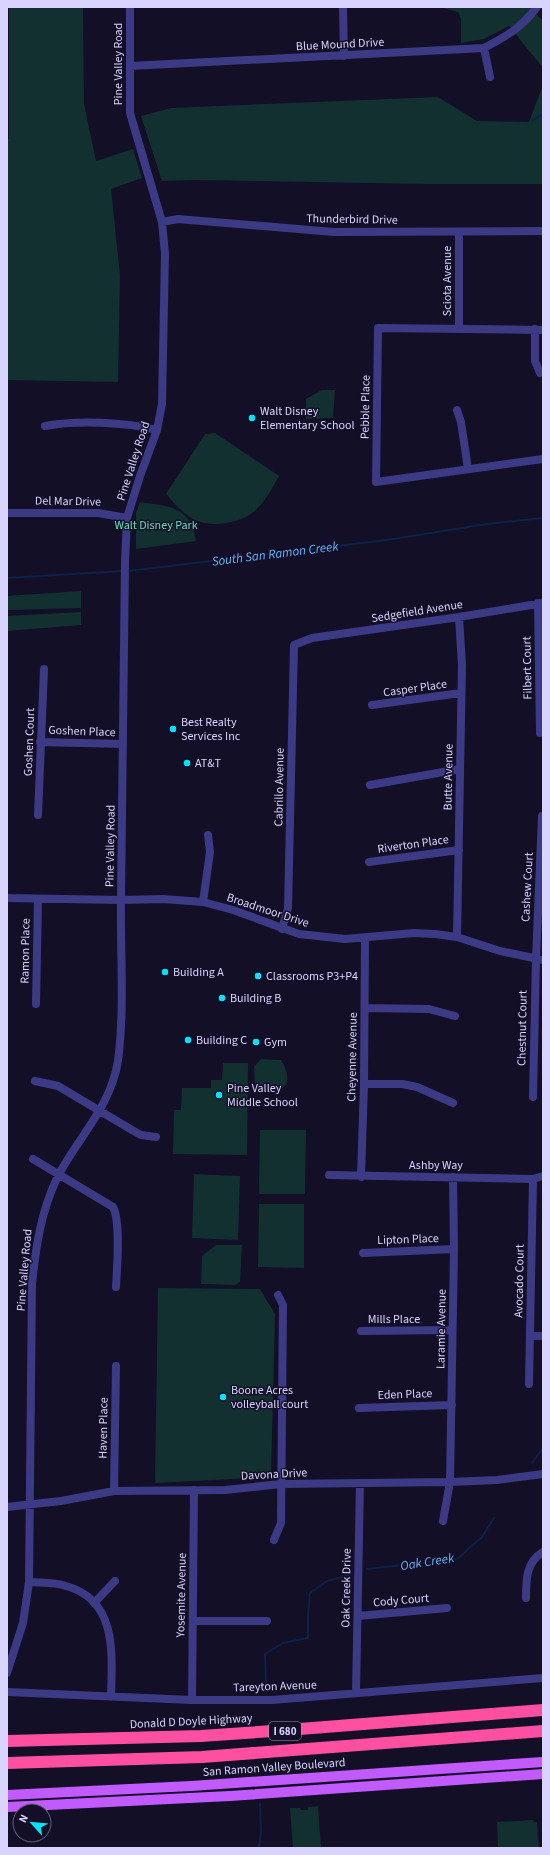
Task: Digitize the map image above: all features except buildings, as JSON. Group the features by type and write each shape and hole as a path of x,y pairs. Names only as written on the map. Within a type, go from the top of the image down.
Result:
{"highway":[{"name":"Donald D Doyle Highway","path":"7,1741 201,1736 543,1710"},
{"name":"I 680","path":"7,1763 233,1755 543,1731"}],"main road":[{"name":"San Ramon Valley Boulevard","path":"7,1795 191,1786 543,1762"},
{"path":"7,1807 230,1796 543,1774"}],"street":[{"name":"Pine Valley Road","path":"7,1673 23,1623 29,1582 32,1284 41,1220 59,1175 100,1110 107,1095 118,1062 121,983 125,562 127,518 138,482 157,430 162,404 166,254 162,222 130,114 130,7"},
{"path":"343,7 344,56"},
{"name":"Blue Mound Drive","path":"130,66 484,48 509,35 526,22 537,7"},
{"path":"484,48 490,77"},
{"name":"Thunderbird Drive","path":"162,222 178,219 334,232 543,231"},
{"name":"Sciota Avenue","path":"459,232 459,329"},
{"name":"Pebble Place","path":"539,329 378,328 376,482 543,459"},
{"path":"539,329 535,361 540,374"},
{"path":"457,410 461,422 468,469"},
{"path":"45,426 58,424 134,424 157,430"},
{"name":"Del Mar Drive","path":"7,513 98,513 127,518"},
{"name":"Sedgefield Avenue","path":"294,645 312,638 459,617 540,603"},
{"name":"Filbert Court","path":"540,603 540,733"},
{"name":"Butte Avenue","path":"457,937 462,665 459,617"},
{"name":"Cabrillo Avenue","path":"282,929 288,908 294,645"},
{"name":"Goshen Court","path":"38,815 44,669"},
{"name":"Casper Place","path":"372,705 461,693"},
{"name":"Goshen Place","path":"40,742 123,744"},
{"path":"370,784 460,769"},
{"name":"Cashew Court","path":"539,960 542,816"},
{"path":"204,902 210,852 208,835"},
{"name":"Riverton Place","path":"369,862 459,850"},
{"name":"Broadmoor Drive","path":"7,898 121,900 164,899 204,902 233,910 299,934 319,937 366,938 414,933 457,937 500,952 539,960"},
{"name":"Ramon Place","path":"36,1004 38,899"},
{"name":"Cheyenne Avenue","path":"361,1176 366,938"},
{"name":"Chestnut Court","path":"533,1097 539,960"},
{"path":"365,1008 429,1010 455,1016"},
{"path":"35,1081 58,1086 132,1130 141,1134 156,1137"},
{"path":"364,1084 402,1084 417,1087 453,1103"},
{"path":"33,1159 113,1207 116,1212 117,1224 116,1287"},
{"name":"Ashby Way","path":"329,1175 533,1179 543,1176"},
{"name":"Laramie Avenue","path":"443,1521 450,1482 454,1249 453,1177"},
{"name":"Avocado Court","path":"529,1384 533,1179"},
{"name":"Lipton Place","path":"363,1252 454,1249"},
{"path":"274,1540 281,1523 282,1304 278,1295"},
{"name":"Mills Place","path":"361,1331 452,1330"},
{"path":"530,1336 543,1336"},
{"name":"Haven Place","path":"114,1492 116,1366"},
{"name":"Eden Place","path":"360,1408 452,1405"},
{"name":"Davona Drive","path":"7,1506 30,1506 114,1492 194,1490 281,1484 450,1482 497,1480 543,1474"},
{"name":"Oak Creek Drive","path":"356,1693 360,1483"},
{"name":"Yosemite Avenue","path":"192,1700 194,1490"},
{"path":"526,1598 528,1568 536,1556 543,1552"},
{"path":"94,1603 114,1581"},
{"path":"29,1582 67,1586 80,1592 94,1603 103,1616 109,1630 112,1647 111,1697"},
{"name":"Cody Court","path":"358,1616 447,1608"},
{"path":"193,1621 267,1621"},
{"name":"Tareyton Avenue","path":"7,1692 192,1700 272,1700 543,1678"}],"green space":[{"path":"9,7 83,7 84,104 96,161 133,149 142,178 111,189 120,275 118,382 7,380 7,139 9,139"},
{"path":"439,7 529,7 543,21 543,68 509,26 484,39 461,43 461,19 458,12"},
{"path":"543,85 543,184 426,184 197,180 162,181 141,116 171,108 438,97 477,121 529,122"},
{"path":"322,390 335,390 333,418 306,419 306,399"},
{"path":"215,433 279,476 264,501 252,513 239,520 223,524 200,522 189,517 178,508 166,494 205,434"},
{"name":"Walt Disney Park","path":"140,502 161,505 177,510 189,521 196,541 136,549 136,513"},
{"path":"81,591 81,608 7,610 7,596"},
{"path":"81,612 81,625 7,631 7,616"},
{"path":"261,1059 281,1060 286,1069 287,1076 287,1083 284,1087 279,1090 272,1091 264,1090 255,1086 254,1067"},
{"path":"223,1063 248,1063 247,1155 173,1154 174,1110 181,1110 182,1088 211,1088 211,1080 222,1080"},
{"path":"260,1130 306,1130 305,1194 259,1194"},
{"path":"194,1174 240,1176 238,1240 192,1238"},
{"path":"259,1204 304,1204 304,1268 258,1267"},
{"path":"216,1245 242,1245 240,1282 235,1285 201,1284 202,1256"},
{"path":"158,1288 260,1289 275,1314 271,1477 155,1483"},
{"path":"318,1806 321,1848 293,1848 290,1808 308,1810 308,1807"},
{"path":"533,1820 534,1822 537,1822 539,1848 498,1848 497,1822"}],"waterway":[{"path":"532,121 543,114"},
{"name":"South San Ramon Creek","path":"128,571 387,540 487,524 543,518"},
{"name":"South San Ramon Creek","path":"7,578 124,571"},
{"name":"Oak Creek","path":"532,1463 543,1448"},
{"name":"Oak Creek","path":"367,1569 457,1559 482,1537 494,1518"},
{"name":"Oak Creek","path":"266,1688 265,1654 283,1643 308,1638 310,1593 327,1581 350,1575"},
{"name":"Oak Creek","path":"259,1848 261,1832 260,1804"}],"place":[{"name":"Walt Disney Elementary School","path":"252,418"},
{"name":"Best Realty Services Inc","path":"173,729"},
{"name":"AT&T","path":"187,763"},
{"name":"Building A","path":"165,972"},
{"name":"Classrooms P3+P4","path":"258,976"},
{"name":"Building B","path":"222,998"},
{"name":"Building C","path":"188,1040"},
{"name":"Gym","path":"256,1042"},
{"name":"Pine Valley Middle School","path":"219,1095"},
{"name":"Boone Acres volleyball court","path":"223,1397"}]}
